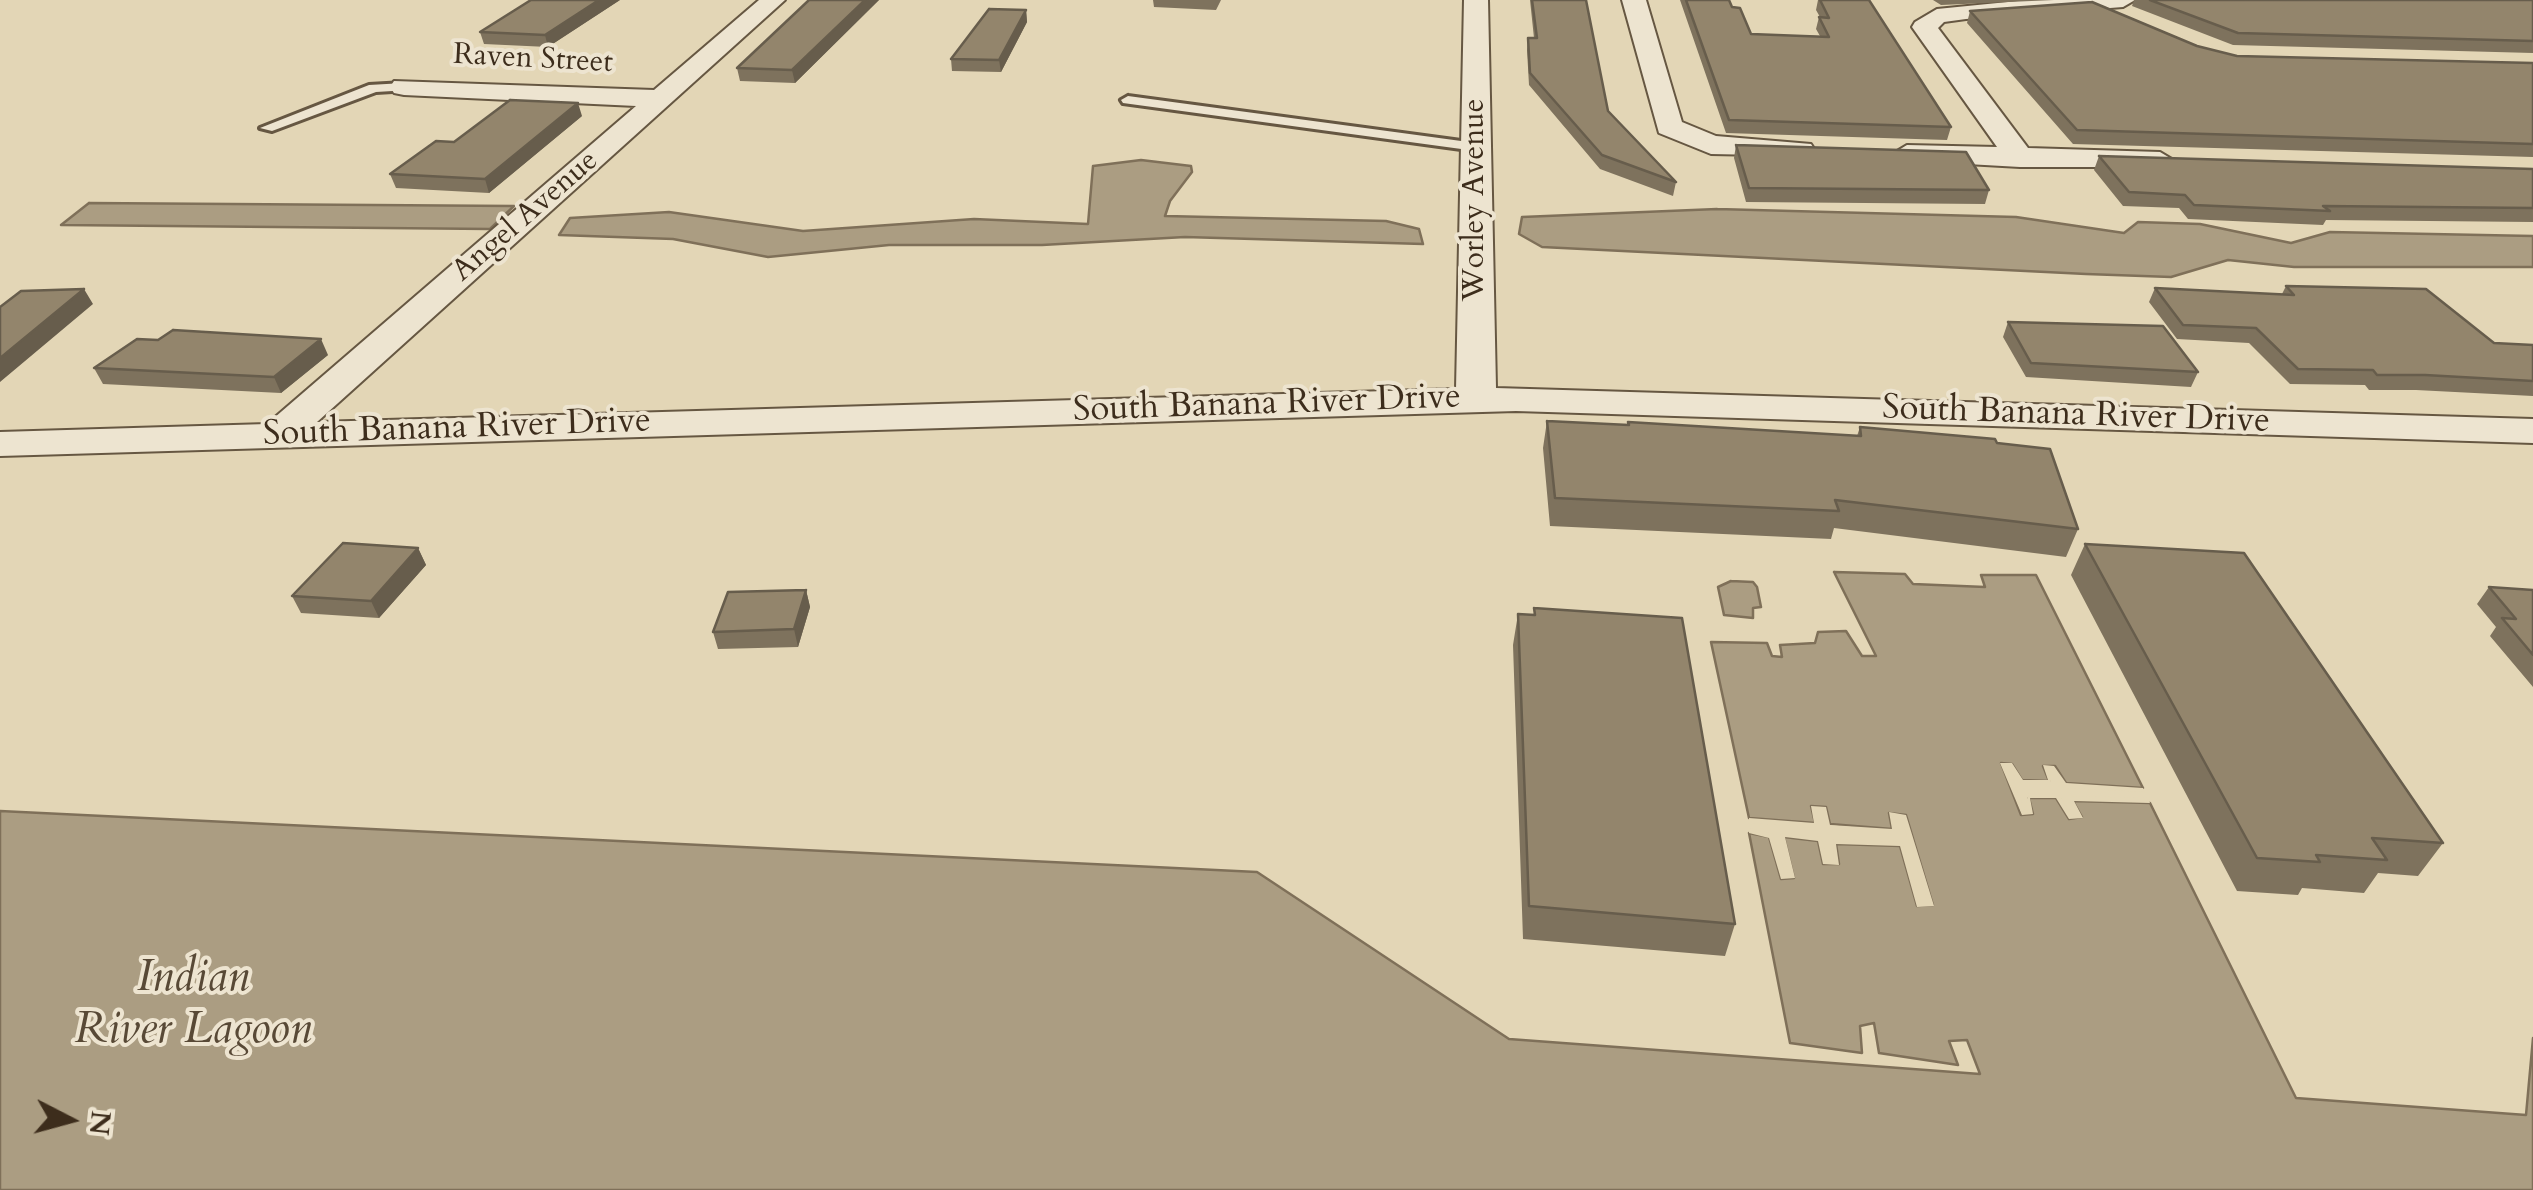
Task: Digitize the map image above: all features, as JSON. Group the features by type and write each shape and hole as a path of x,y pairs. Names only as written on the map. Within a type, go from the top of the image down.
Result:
{"street":[{"name":"Angel Avenue","path":"279,435 773,0"},
{"name":"Worley Avenue","path":"1476,0 1476,399"},
{"path":"1634,0 1669,127 1692,139 1734,148 1829,151"},
{"path":"2020,158 1924,26 1937,16 1966,12 2118,8"},
{"name":"Raven Street","path":"404,87 660,99"},
{"path":"1867,152 2198,162"},
{"name":"South Banana River Drive","path":"0,444 1476,399 2533,431"}],"lane":[{"path":"268,128 349,95 374,88 404,87"},
{"path":"1128,100 1476,147"}],"water":[{"path":"1141,160 1191,166 1192,172 1170,201 1165,216 1386,221 1419,229 1423,244 1185,237 1042,245 889,245 768,257 673,239 559,235 570,218 669,212 803,231 974,219 1088,224 1093,166"},
{"path":"89,203 514,206 490,229 61,225"},
{"path":"1717,209 2016,217 2124,233 2138,222 2200,224 2291,243 2330,232 2533,236 2533,267 2294,267 2228,260 2171,277 1542,247 1519,234 1522,217"},
{"name":"Indian River Lagoon","path":"1834,572 1905,574 1913,584 1985,587 1981,575 2036,575 2143,788 2066,783 2055,766 2043,766 2049,781 2022,780 2012,764 2001,763 2021,815 2033,814 2029,798 2056,798 2069,819 2082,817 2073,801 2150,803 2296,1098 2526,1115 2533,1038 2533,1190 0,1190 0,811 1257,872 1509,1039 1980,1074 1967,1040 1949,1041 1958,1065 1879,1053 1874,1023 1860,1026 1862,1053 1790,1043 1749,833 1769,837 1781,879 1794,878 1784,837 1818,841 1823,864 1839,864 1836,844 1900,846 1917,906 1933,905 1906,815 1889,813 1892,829 1830,824 1826,807 1811,806 1815,823 1749,818 1711,642 1767,643 1772,656 1782,657 1780,645 1815,643 1818,632 1846,631 1862,656 1876,656"},
{"path":"1731,581 1753,582 1757,587 1761,607 1753,608 1753,618 1724,615 1718,587"}],"pier":[{"path":"2000,763 2012,763 2023,780 2048,780 2043,765 2054,766 2066,783 2143,788 2145,792 2065,788 2050,770 2051,785 2022,785 2008,768 2025,810 2029,793 2058,794 2072,813 2068,800 2072,796 2148,798 2150,803 2074,801 2083,818 2069,819 2056,798 2030,798 2033,814 2022,815"},
{"path":"1811,806 1826,807 1830,825 1892,829 1889,812 1906,815 1934,906 1917,907 1900,846 1836,844 1839,865 1823,864 1818,841 1785,837 1795,878 1781,879 1769,838 1749,833 1749,828 1773,834 1785,874 1779,838 1782,833 1821,837 1827,860 1833,860 1834,839 1902,842 1921,901 1927,901 1902,820 1895,819 1897,830 1893,834 1828,829 1822,812 1817,811 1820,824 1816,828 1749,823 1749,818 1814,823"}],"building":[{"path":"531,0 599,0 545,35 480,32"},
{"path":"809,0 865,0 792,70 737,68"},
{"path":"1532,0 1586,0 1608,111 1676,182 1602,155 1530,73 1528,38 1537,38"},
{"path":"1686,0 1729,0 1732,7 1740,8 1751,34 1829,37 1819,17 1829,18 1820,0 1869,0 1951,127 1729,120"},
{"path":"2150,0 2533,0 2533,41 2238,33"},
{"path":"2092,2 2197,46 2237,56 2533,63 2533,144 2077,130 1970,11"},
{"path":"989,9 1026,10 999,60 951,59"},
{"path":"510,100 578,103 485,179 390,174 436,141 454,142"},
{"path":"1736,145 1966,152 1989,190 1749,188"},
{"path":"2099,156 2533,169 2533,208 2323,206 2330,211 2194,205 2185,195 2129,192"},
{"path":"2286,286 2426,289 2494,343 2533,345 2533,381 2298,369 2256,328 2183,325 2155,288 2294,295"},
{"path":"84,289 0,358 0,307 21,291"},
{"path":"2008,322 2163,326 2198,372 2031,363"},
{"path":"173,330 321,339 274,377 94,368 137,339 158,340"},
{"path":"1547,421 1861,436 1860,427 1995,439 1997,443 2050,449 2078,529 1835,500 1839,511 1555,498"},
{"path":"343,543 418,548 371,601 292,596"},
{"path":"2085,544 2244,553 2443,843 2372,838 2387,860 2316,855 2320,862 2257,858"},
{"path":"2489,587 2533,590 2533,655 2502,618 2516,619"},
{"path":"806,590 794,629 713,632 728,592"},
{"path":"1534,608 1682,618 1735,924 1529,906 1518,614 1535,615"}]}
